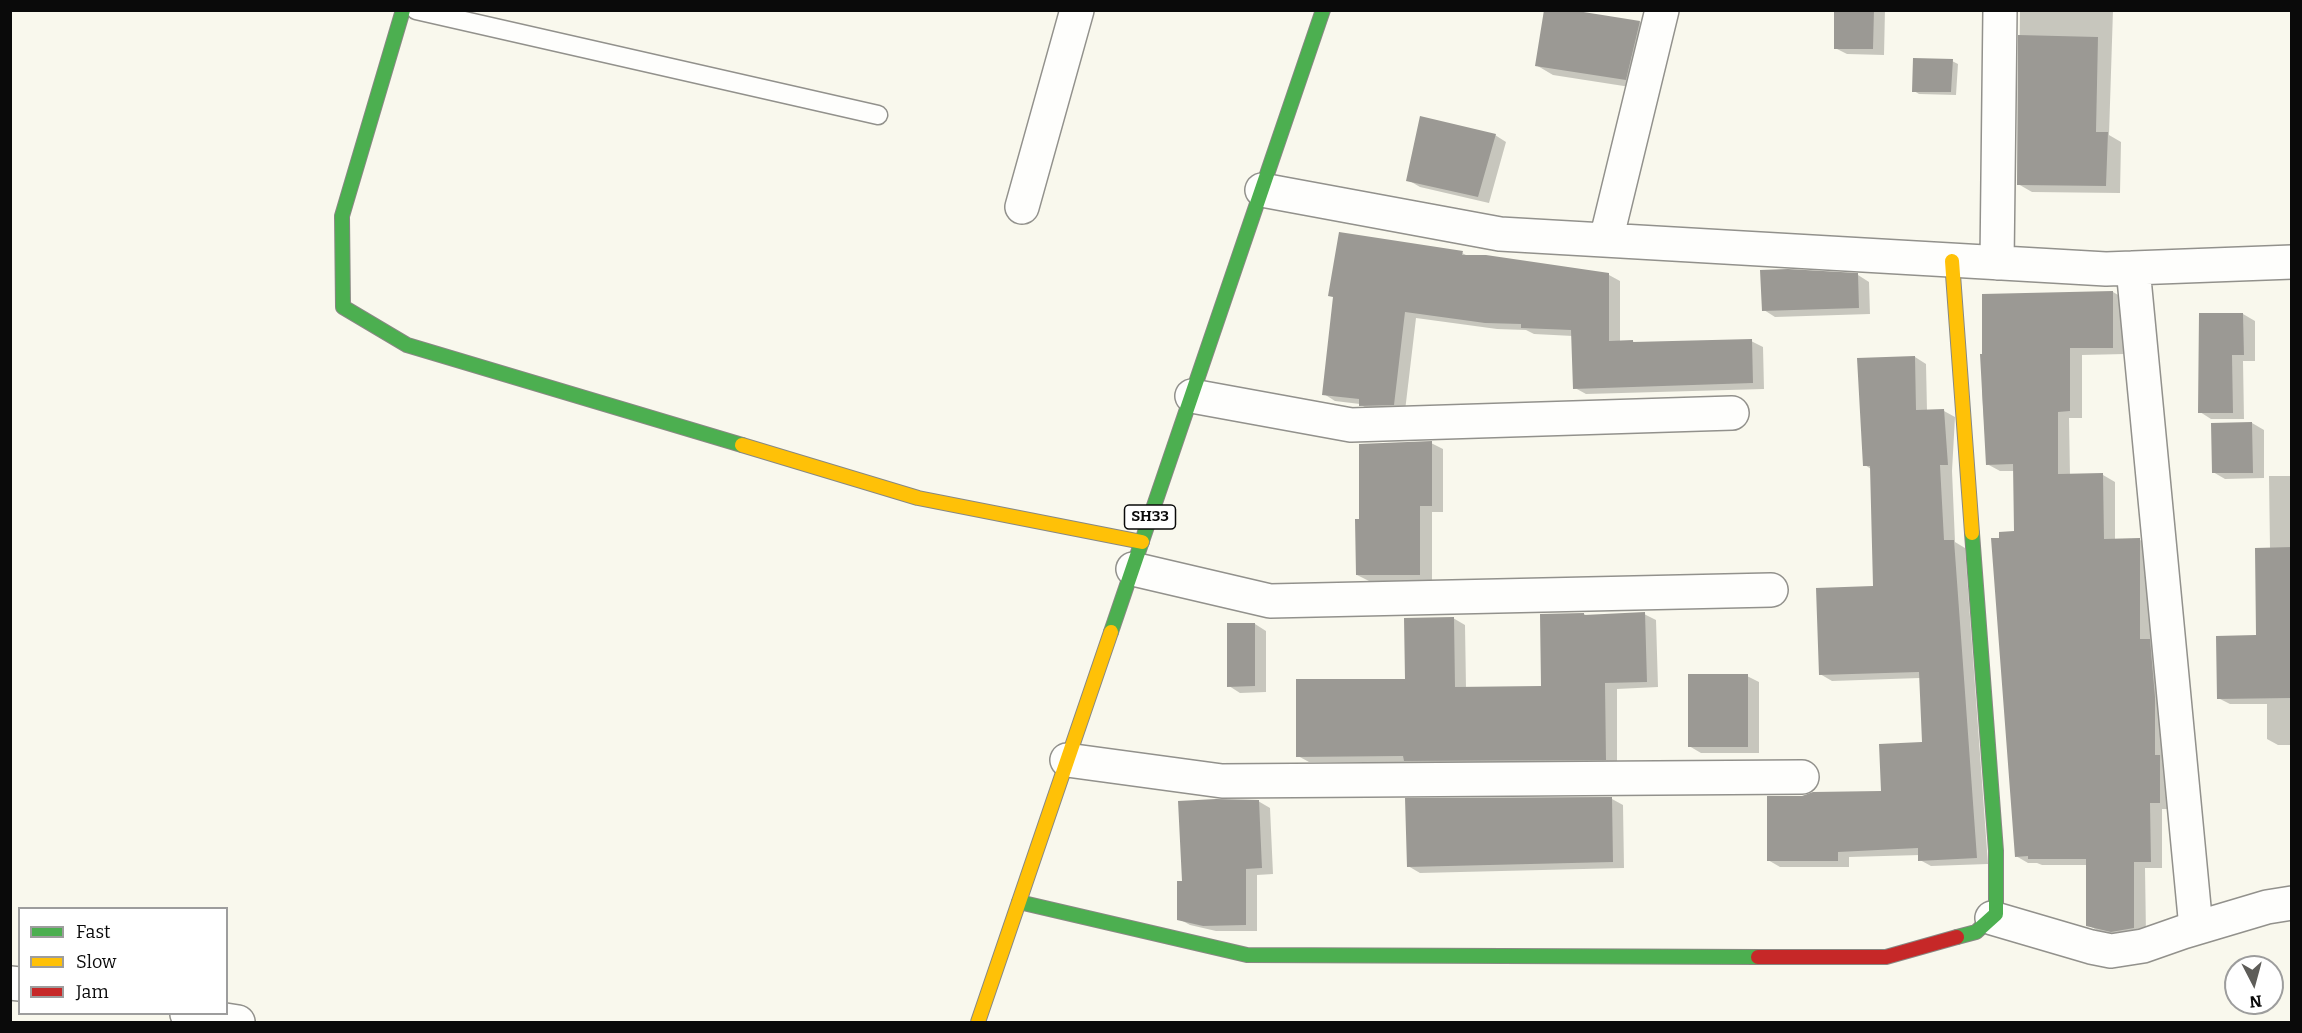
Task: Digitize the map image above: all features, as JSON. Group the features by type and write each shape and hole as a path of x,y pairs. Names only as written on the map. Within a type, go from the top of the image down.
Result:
{"street":[{"path":"403,10 342,216 343,307 407,345 918,498 1137,556 1270,601 1771,590"},
{"path":"1022,207 1077,10"},
{"name":"SH33","path":"978,1023 1323,10"},
{"path":"1606,240 1662,10"},
{"path":"1996,263 2000,10"},
{"path":"1262,190 1500,234 2106,269 2292,262"},
{"path":"1019,902 1247,955 1886,957 1976,932 1996,914 1996,851 1952,261"},
{"path":"2133,268 2196,928"},
{"path":"1192,396 1351,425 1731,413"},
{"path":"1067,760 1222,781 1802,777"},
{"path":"1992,918 2111,951 2143,946 2267,907 2292,903"},
{"path":"193,1015 238,1023"}],"lane":[{"path":"416,10 878,115"}],"building":[{"path":"1544,10 1571,10 1640,21 1626,80 1535,66"},
{"path":"1834,10 1874,10 1873,49 1834,49"},
{"path":"2018,35 2098,37 2096,132 2108,132 2106,186 2017,185"},
{"path":"1913,58 1953,59 1951,92 1912,92"},
{"path":"1420,116 1496,134 1478,197 1406,181"},
{"path":"1339,232 1463,251 1462,255 1486,255 1609,273 1609,341 1752,339 1753,383 1573,389 1571,330 1521,328 1521,324 1485,323 1405,312 1394,405 1359,406 1359,399 1322,395 1333,297 1328,296"},
{"path":"1788,269 1858,273 1859,308 1762,311 1760,270"},
{"path":"2113,291 2113,348 2070,348 2070,411 2058,412 2058,474 2103,473 2104,539 2140,538 2140,639 2150,639 2155,697 2155,755 2160,755 2160,803 2150,803 2151,862 2134,862 2134,928 2111,932 2086,926 2086,859 2015,857 1991,538 1999,538 1999,532 2014,531 2013,464 1986,465 1980,354 1982,354 1982,294"},
{"path":"2199,313 2243,313 2244,355 2232,355 2233,413 2198,413"},
{"path":"1915,356 1916,410 1944,409 1948,465 1940,465 1944,540 1954,540 1977,858 1918,861 1918,848 1838,852 1838,861 1767,861 1767,796 1802,796 1813,792 1881,791 1879,744 1922,742 1919,672 1819,675 1816,588 1873,586 1870,466 1863,466 1857,358"},
{"path":"2252,422 2253,473 2212,473 2211,423"},
{"path":"1432,441 1432,506 1420,506 1420,575 1356,575 1355,519 1359,519 1359,444"},
{"path":"2292,547 2292,698 2217,699 2216,636 2256,635 2255,548"},
{"path":"1645,612 1647,682 1605,683 1606,760 1404,761 1403,756 1296,757 1296,679 1405,679 1404,618 1454,617 1455,687 1541,686 1540,614 1584,613 1584,615"},
{"path":"1227,623 1255,623 1255,686 1227,687"},
{"path":"1688,674 1748,674 1748,747 1688,747"},
{"path":"1612,797 1613,862 1407,867 1405,798"},
{"path":"1259,800 1262,868 1246,869 1246,925 1203,926 1177,920 1177,881 1182,881 1178,801"}],"traffic: fast":[{"path":"403,10 342,216 343,307 407,345 742,445"},
{"path":"1111,632 1323,10"},
{"path":"1957,937 1976,932 1996,914 1996,851 1972,533"},
{"path":"1019,902 1247,955 1758,957"}],"traffic: slow":[{"path":"1952,261 1972,533"},
{"path":"742,445 918,498 1142,542"},
{"path":"978,1022 1111,632"}],"traffic: jam":[{"path":"1758,957 1886,957 1957,937"}]}
